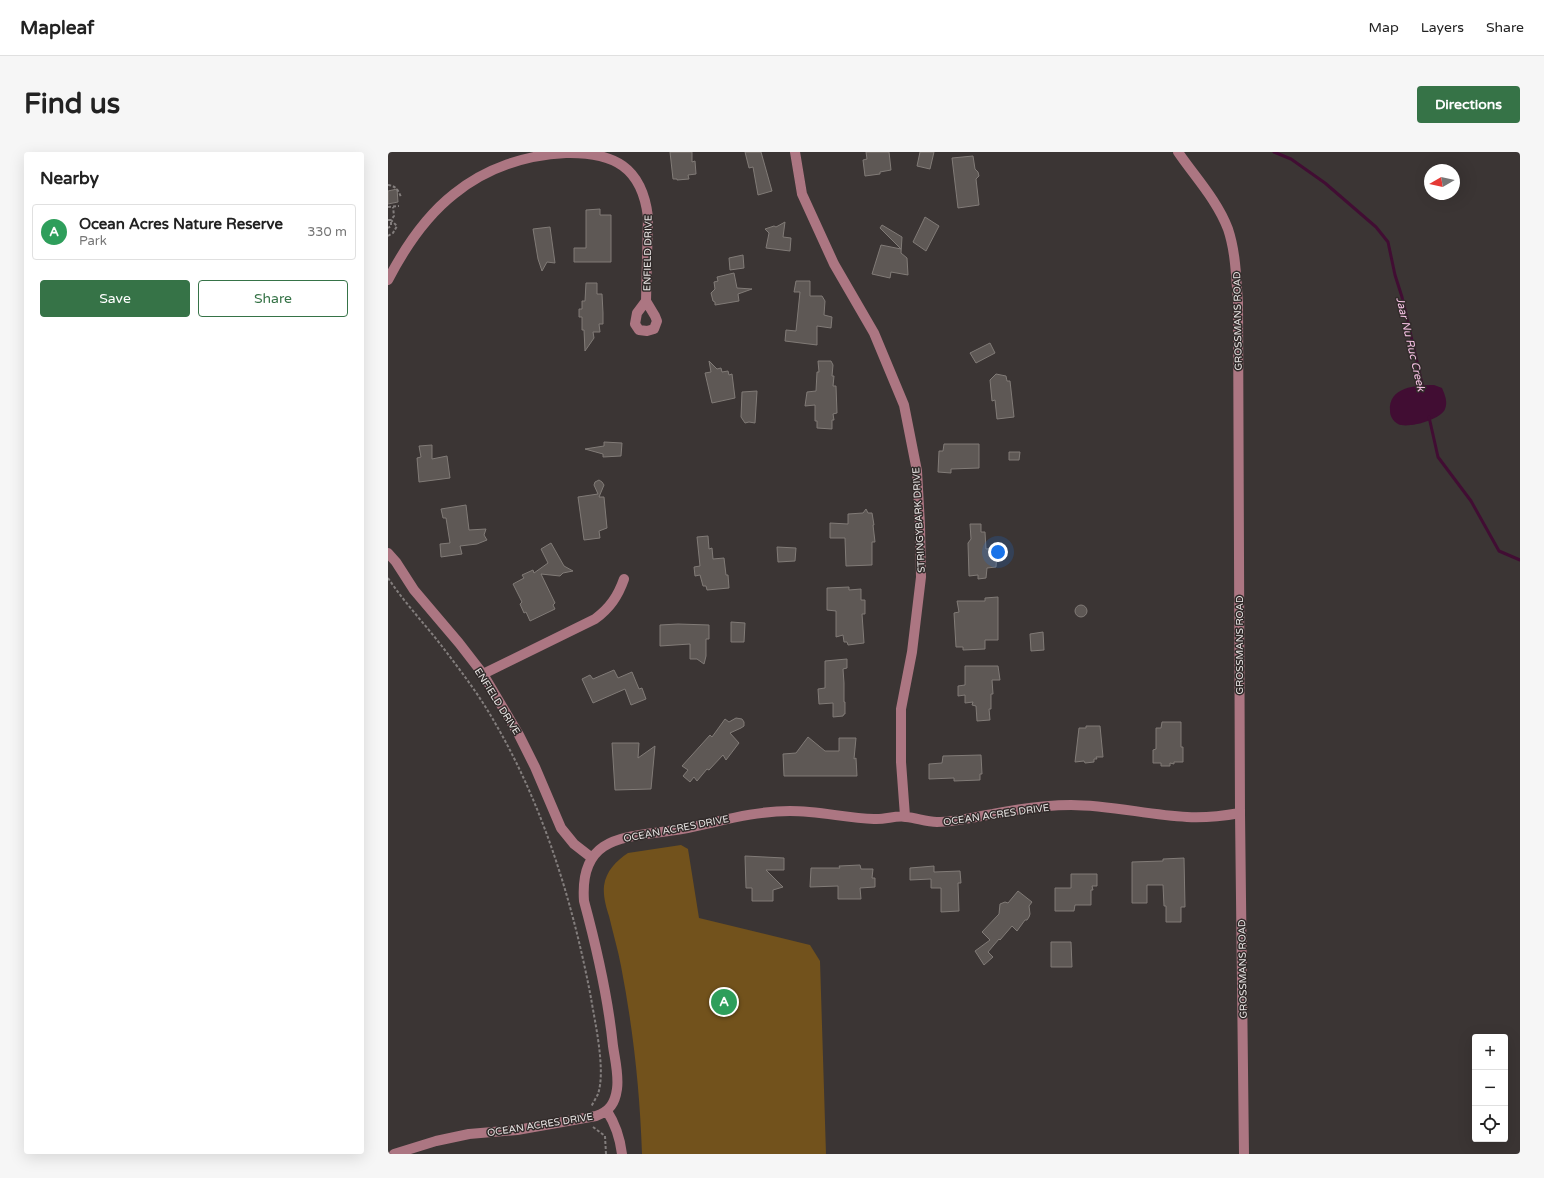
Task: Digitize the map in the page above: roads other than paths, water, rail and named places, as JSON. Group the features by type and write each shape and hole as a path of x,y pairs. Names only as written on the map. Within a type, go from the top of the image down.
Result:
{"street":[{"name":"ENFIELD DRIVE","path":"388,280 405,250 425,224 454,194 472,181 512,162 536,156 581,152 598,154 612,159 630,172 638,182 647,206 648,217 646,301"},
{"name":"STRINGYBARK DRIVE","path":"795,152 802,194 834,264 874,333 904,405 917,471 921,577 912,652 901,709 901,762 905,816"},
{"name":"GROSSMANS ROAD","path":"1178,152 1212,198 1228,229 1236,270 1238,302 1240,813 1244,1154"},
{"name":"ENFIELD DRIVE","path":"388,553 396,562 414,590 459,643 482,674 519,735 562,828 574,844 592,858"},
{"path":"482,674 595,619 615,600 624,579"},
{"name":"OCEAN ACRES DRIVE","path":"394,1154 436,1141 469,1134 517,1130 590,1117 607,1111 611,1106 617,1089 617,1077 610,1020 584,901 584,891 586,874 592,858 606,845 628,836 681,829 769,812 818,812 876,819 905,816 925,821 953,821 1003,812 1070,805 1113,808 1188,817 1213,817 1240,813"},
{"path":"607,1111 617,1129 621,1142 622,1154"}],"waterway":[{"name":"Jaar Nu Ruc Creek","path":"1274,152 1291,159 1325,183 1376,227 1388,242 1423,388"},
{"name":"Jaar Nu Ruc Creek","path":"1429,417 1438,457 1471,501 1499,551 1520,560"}],"place":[{"name":"Ocean Acres Nature Reserve","path":"724,1002"}]}
